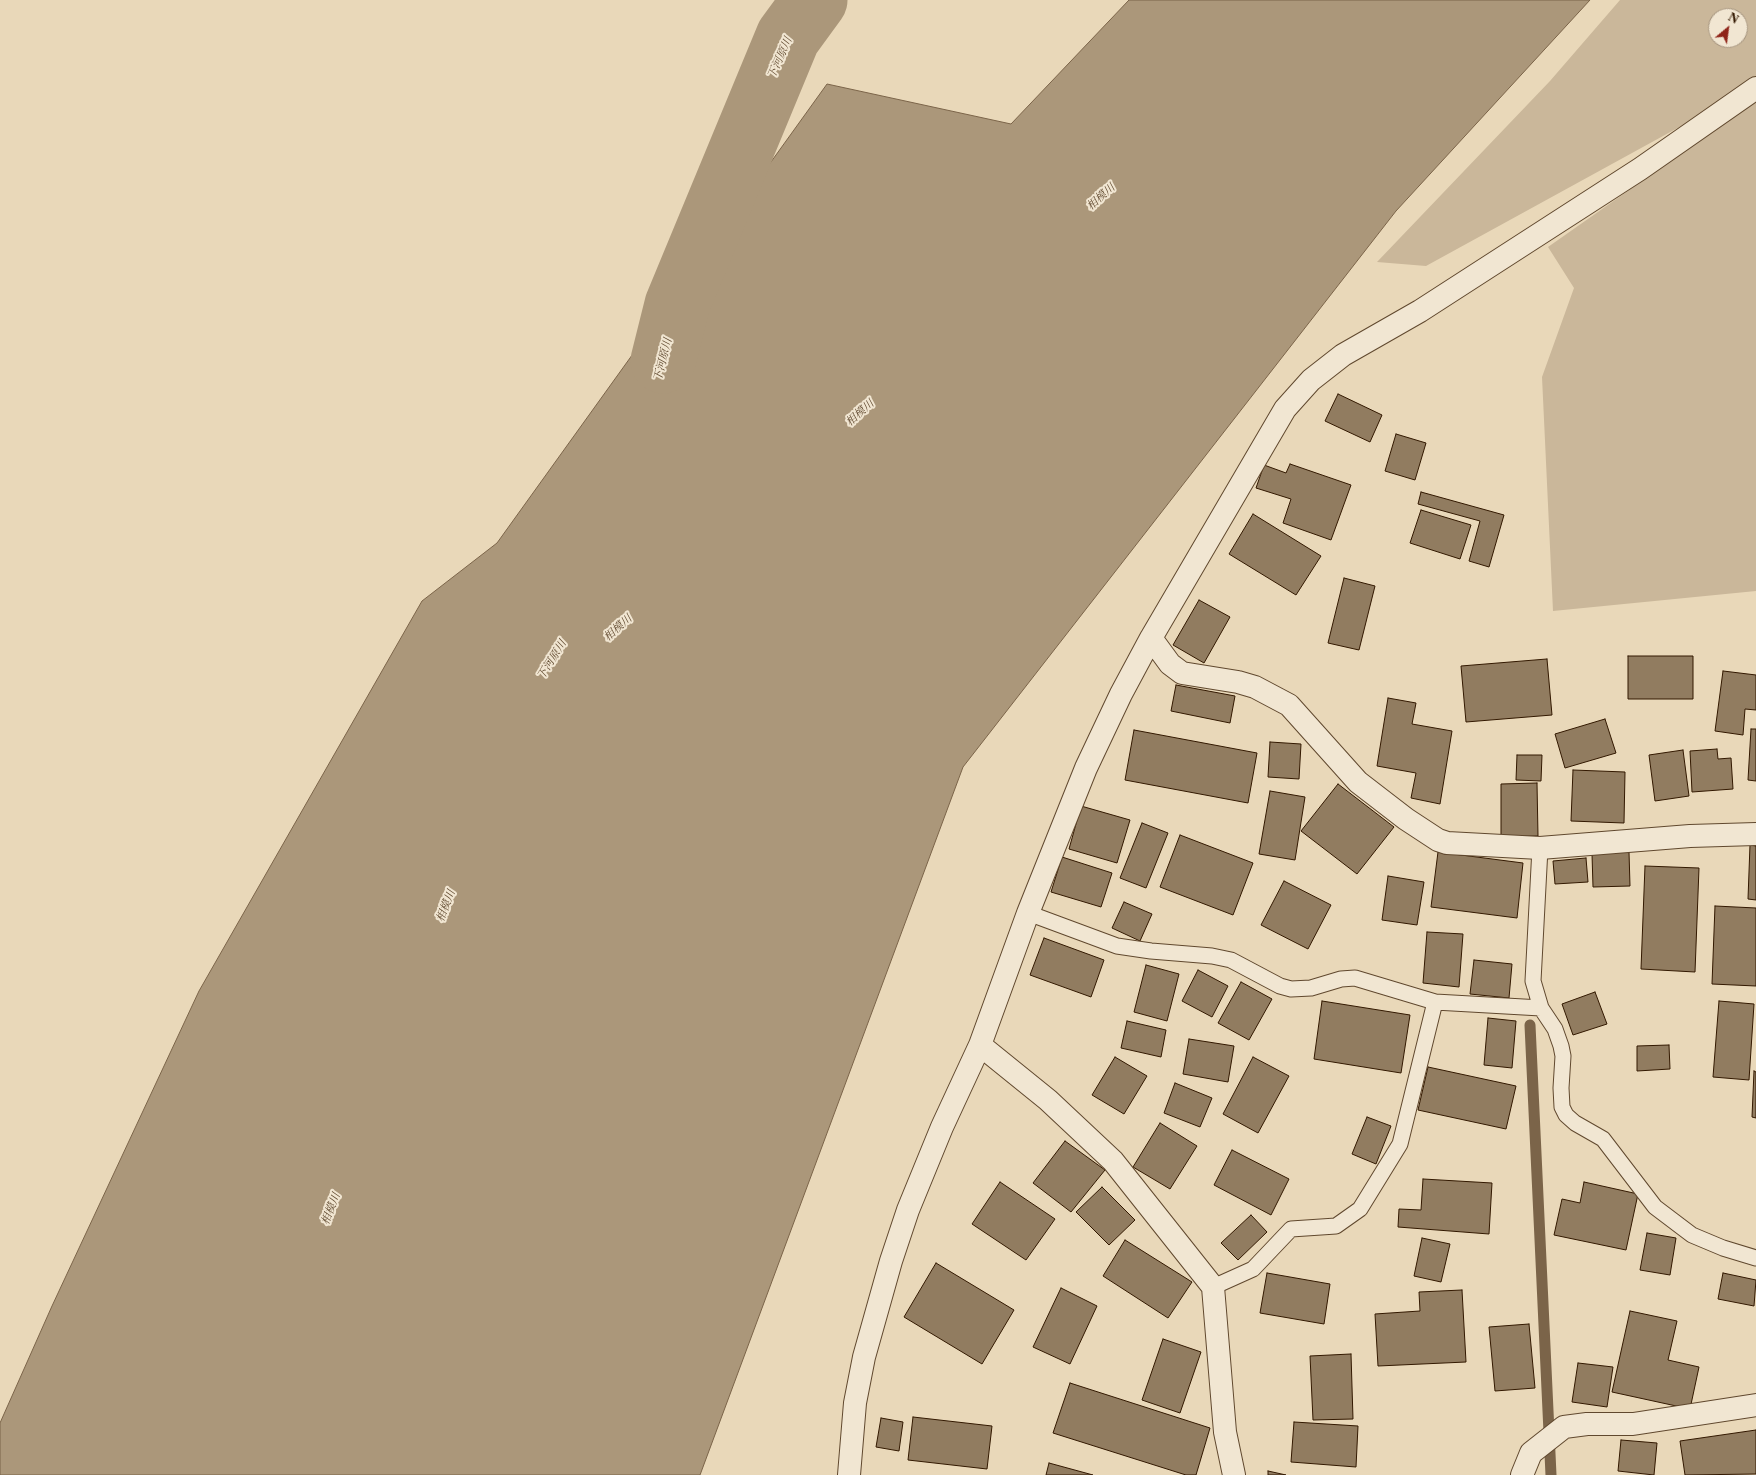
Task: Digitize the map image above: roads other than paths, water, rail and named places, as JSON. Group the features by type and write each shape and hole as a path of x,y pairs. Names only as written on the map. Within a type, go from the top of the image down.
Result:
{"street":[{"path":"849,1475 855,1403 864,1357 891,1261 908,1210 942,1127 980,1045 1028,913 1102,732 1151,638 1285,409 1311,380 1343,355 1420,311 1640,169 1756,88"},
{"path":"1151,638 1170,664 1182,673 1199,677 1238,682 1256,687 1289,706 1358,782 1430,836 1447,843 1540,848 1690,836 1756,834"},
{"path":"980,1045 1048,1100 1113,1161 1213,1287 1225,1432 1234,1475"},
{"path":"1522,1475 1531,1453 1564,1427 1587,1424 1634,1424 1756,1405"}],"lane":[{"path":"1540,848 1533,980 1541,1008 1555,1029 1561,1046 1563,1056 1561,1088 1562,1107 1566,1115 1575,1123 1603,1139 1655,1207 1692,1235 1723,1248 1756,1258"},
{"path":"1028,913 1117,946 1151,951 1212,956 1231,960 1280,986 1291,989 1311,988 1341,979 1356,978 1435,1002 1541,1008"},
{"path":"1213,1287 1253,1269 1291,1229 1336,1226 1360,1209 1400,1144 1435,1002"}],"water":[{"name":"相模川","path":"1129,0 1590,0 1396,211 963,767 700,1475 0,1475 0,1423 52,1306 199,991 422,601 497,543 827,84 1011,124"}],"waterway":[{"name":"下河原川","path":"663,361 677,305 788,37 815,0"},
{"path":"1530,1025 1551,1475"}]}
